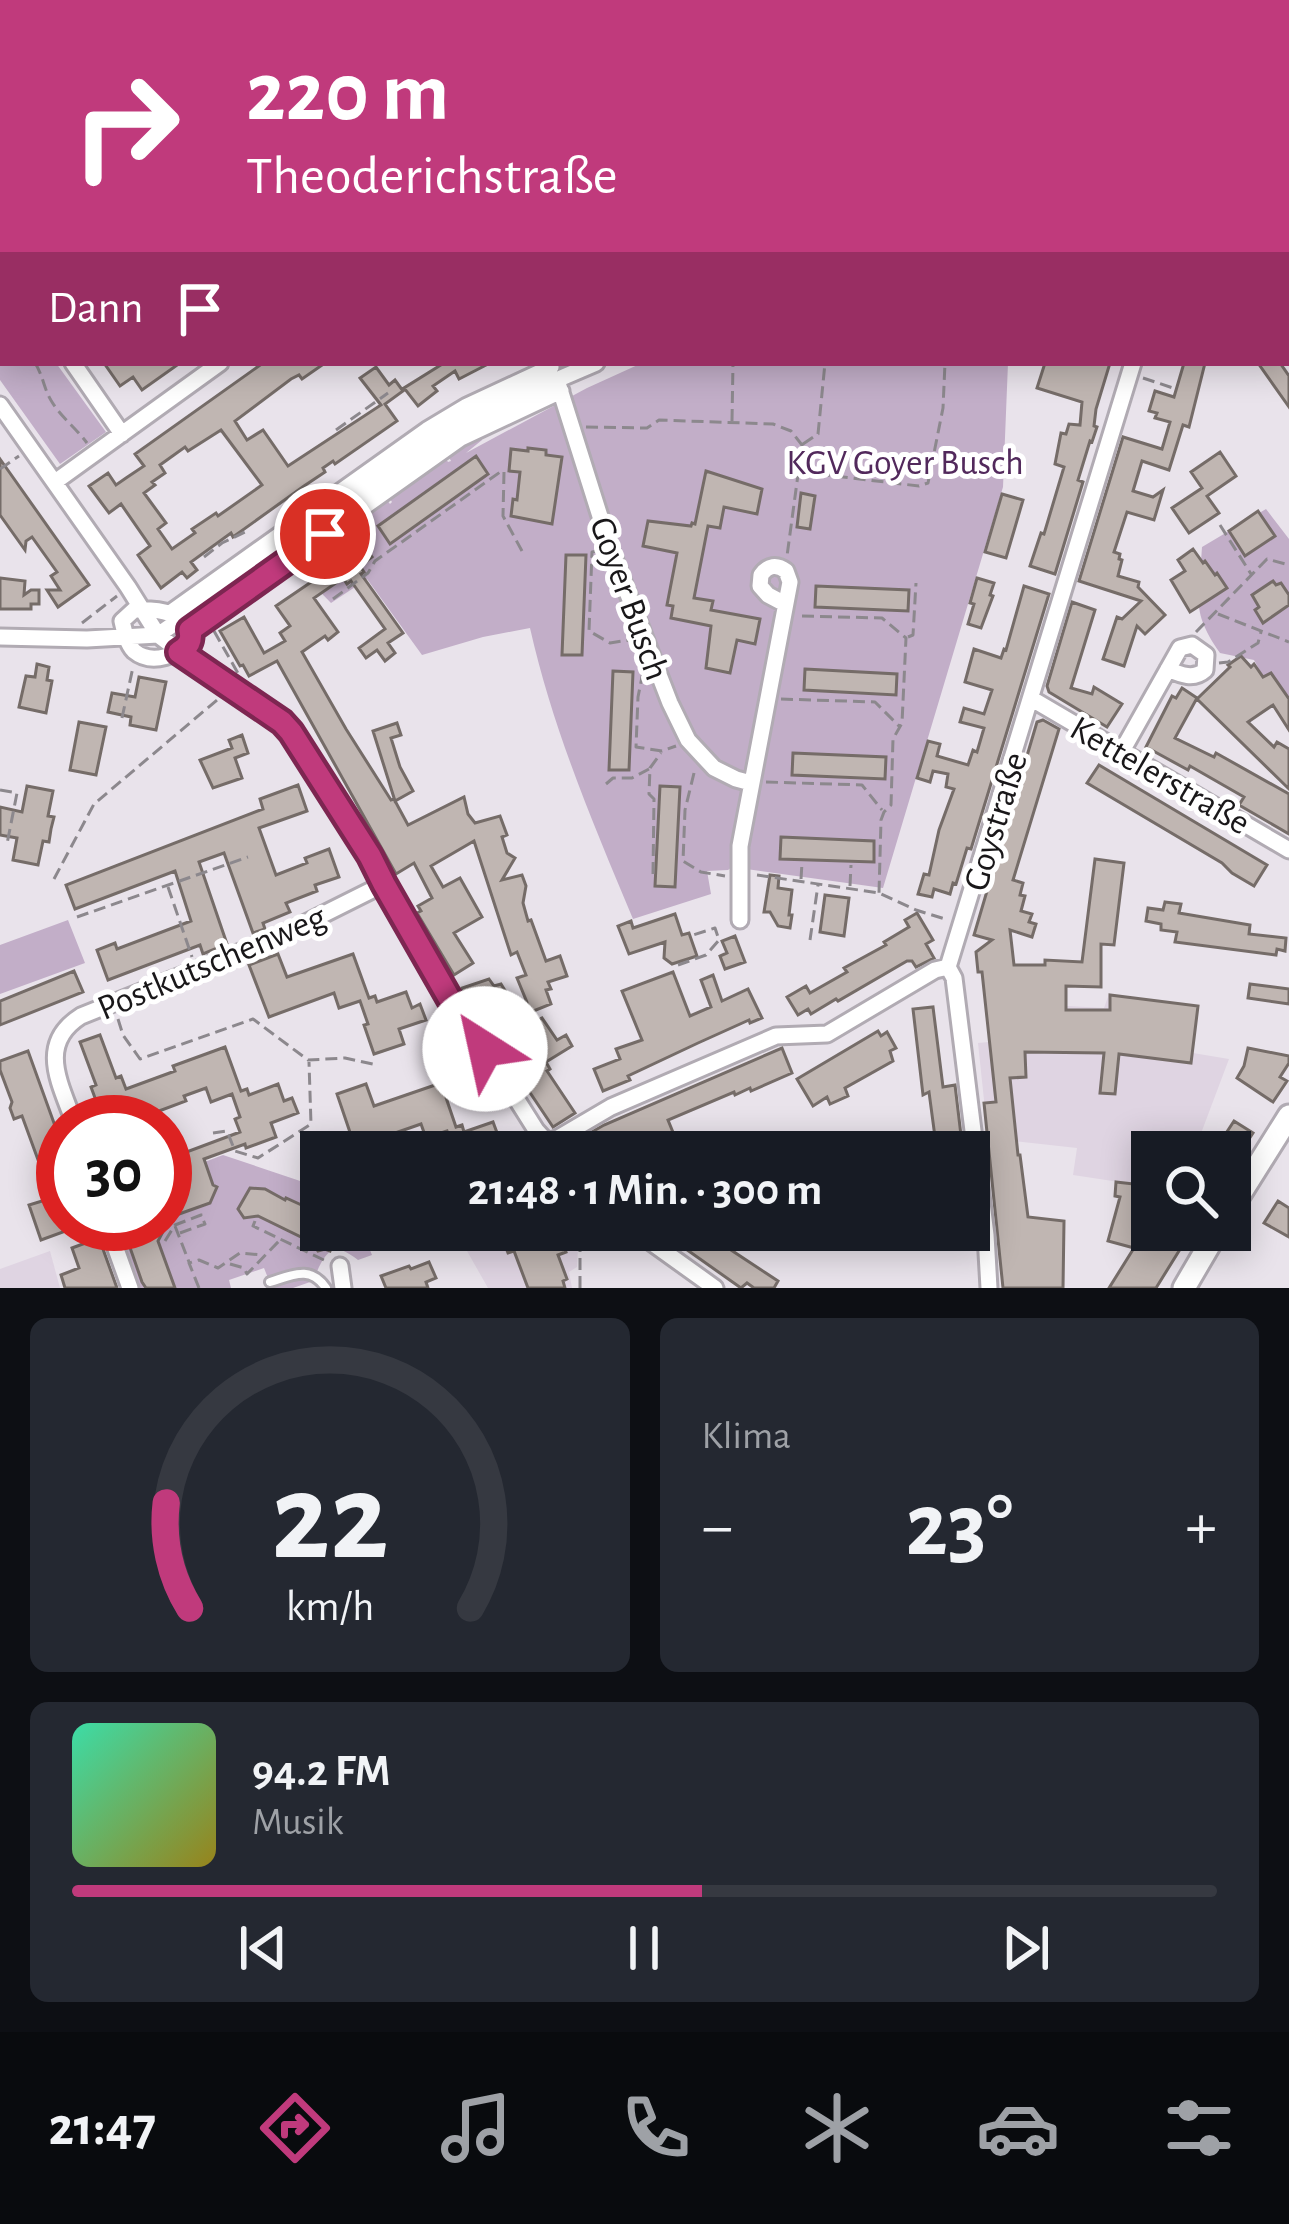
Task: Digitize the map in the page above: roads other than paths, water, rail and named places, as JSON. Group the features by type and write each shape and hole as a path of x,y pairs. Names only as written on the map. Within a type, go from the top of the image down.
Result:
{"street":[{"path":"75,366 122,434"},
{"path":"55,482 216,366"},
{"path":"133,647 181,621 427,430 467,406 588,366"},
{"name":"Goystraße","path":"989,1288 967,1078 954,978 948,967 1132,369"},
{"path":"133,647 123,618 134,610 181,621 207,618 461,438 556,379"},
{"name":"Goyer Busch","path":"556,379 610,548 653,664 688,740 714,768 751,783"},
{"path":"0,405 158,635 291,732 370,856 472,1038 485,1049 507,1089 539,1131"},
{"path":"740,920 738,875 751,783 790,582 786,571 776,566 764,570 759,580 783,611"},
{"path":"0,637 133,647 159,658 179,652 192,639 181,621"},
{"path":"1122,752 1168,669"},
{"name":"Kettelerstraße","path":"1032,699 1289,850"},
{"name":"Postkutschenweg","path":"65,1095 55,1064 58,1041 70,1023 278,937 384,884"},
{"path":"576,1131 611,1107 776,1036 827,1034 935,970 948,967"},
{"path":"1251,1177 1289,1116"},
{"path":"117,1251 130,1288"},
{"path":"663,1251 715,1288"},
{"path":"1184,1288 1206,1251"},
{"path":"340,1266 344,1288"}],"lane":[{"path":"270,1282 303,1271 318,1276 326,1288"}],"park label":[{"name":"KGV Goyer Busch","path":"905,461"}]}
